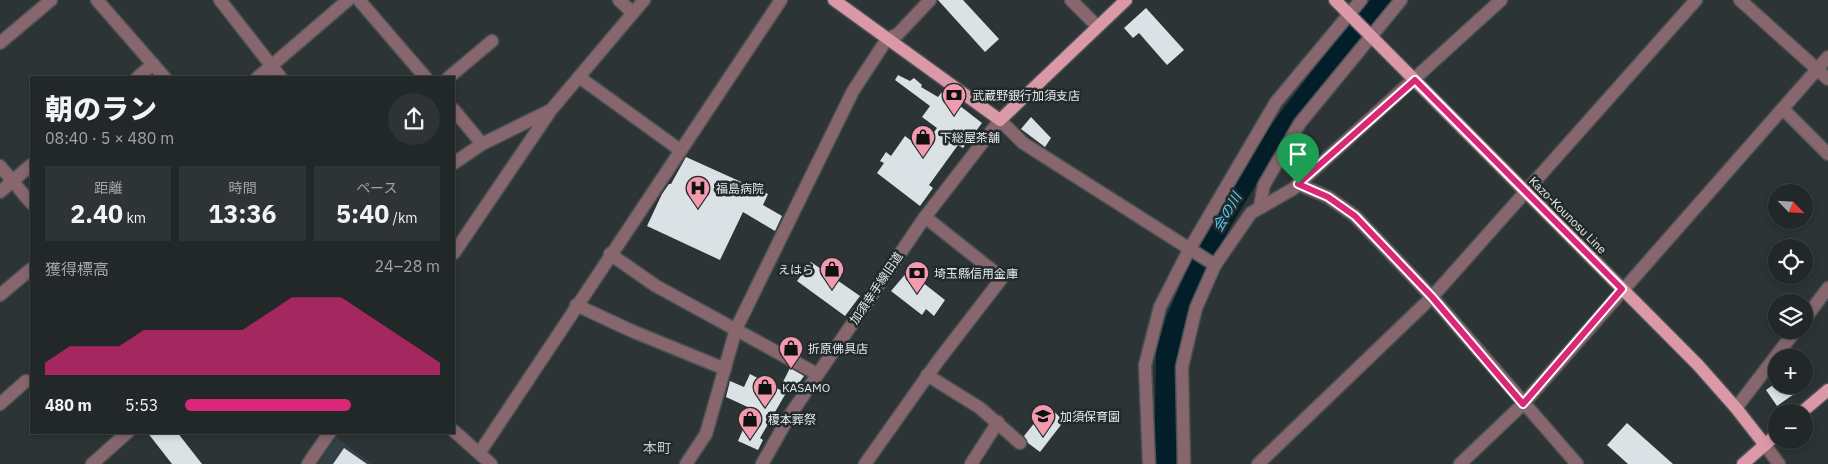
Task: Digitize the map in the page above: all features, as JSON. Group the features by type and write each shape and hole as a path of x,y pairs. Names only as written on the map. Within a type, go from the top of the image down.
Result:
{"main road":[{"path":"834,0 1000,120 1126,0"},
{"name":"Kazo-Kounosu Line","path":"1335,0 1698,364 1765,445"},
{"path":"1811,404 1828,390"},
{"path":"1743,464 1768,442"}],"street":[{"path":"0,43 51,0"},
{"path":"97,0 163,76"},
{"path":"259,76 348,0"},
{"path":"359,0 424,76"},
{"path":"619,0 633,13"},
{"path":"455,252 551,110 644,0"},
{"path":"480,452 576,305 781,0"},
{"path":"686,464 706,434 736,329 853,91 887,40 898,34 930,0"},
{"path":"1071,0 1097,26"},
{"path":"1149,464 1145,365 1160,307 1189,250 1276,102 1351,16 1360,0"},
{"path":"1260,206 1264,185 1300,123 1368,34 1401,0"},
{"path":"1184,464 1182,367 1196,308 1215,265 1252,213 1260,206 1298,184 1502,0"},
{"path":"1258,464 1432,297 1696,0"},
{"path":"1740,0 1828,79"},
{"path":"223,1 280,76"},
{"path":"450,76 492,41"},
{"path":"1460,464 1523,404 1622,289 1828,57"},
{"path":"139,76 153,64"},
{"path":"579,77 680,150"},
{"path":"1783,108 1828,154"},
{"path":"455,162 482,144 551,110"},
{"path":"455,111 482,144"},
{"path":"1000,120 1023,143 1215,265"},
{"name":"加須幸手線旧道","path":"762,464 790,415 817,374 925,217 1000,120"},
{"path":"0,166 30,202"},
{"path":"0,192 30,166"},
{"path":"1298,184 1328,197 1355,216 1432,297 1577,464"},
{"path":"865,464 928,375 1002,278 925,217"},
{"path":"610,254 656,286 817,374"},
{"path":"0,295 30,270"},
{"path":"1813,308 1828,288"},
{"path":"576,305 632,331 725,369"},
{"path":"1736,408 1789,339"},
{"path":"928,375 998,422 1020,443"},
{"path":"0,404 26,380"},
{"path":"971,464 998,422"},
{"path":"455,432 480,452 491,464"},
{"path":"92,464 126,434"},
{"path":"308,464 329,434"},
{"path":"1765,445 1778,464"}],"shaded area":[{"path":"336,437 372,464 318,464"}],"building":[{"path":"938,0 963,0 999,39 985,52"},
{"path":"1146,8 1184,50 1167,65 1139,33 1133,38 1124,28"},
{"path":"898,75 910,81 914,78 922,85 921,87 938,97 942,92 982,123 963,148 958,145 929,185 933,188 920,206 877,173 884,163 880,161 886,152 891,156 905,136 922,149 937,128 922,117 930,106 895,80"},
{"path":"1031,117 1051,138 1045,147 1021,129"},
{"path":"686,157 768,194 763,205 782,216 775,231 743,212 720,260 647,226 662,194 671,184"},
{"path":"811,262 860,296 845,316 797,281"},
{"path":"908,271 945,300 934,316 926,309 922,315 891,291"},
{"path":"790,368 804,376 792,393 781,386"},
{"path":"750,374 786,393 760,438 763,440 758,450 738,441 752,409 726,397 730,381 744,387"},
{"path":"1769,394 1794,394 1780,404 1776,404"},
{"path":"1048,406 1064,421 1040,452 1028,443 1024,436"},
{"path":"1627,423 1673,464 1628,464 1607,445"},
{"path":"149,434 179,434 202,464 172,464"},
{"path":"344,448 367,464 333,464"}],"waterway":[{"name":"会の川","path":"1165,464 1167,354 1176,322 1219,224 1258,160 1350,40 1385,0"}],"place":[{"name":"武蔵野銀行加須支店","path":"954,116"},
{"name":"下総屋茶舗","path":"923,158"},
{"name":"福島病院","path":"698,209"},
{"name":"えはら","path":"832,290"},
{"name":"埼玉縣信用金庫","path":"917,294"},
{"name":"折原佛具店","path":"791,369"},
{"name":"KASAMO","path":"765,408"},
{"name":"加須保育園","path":"1043,437"},
{"name":"榎本葬祭","path":"750,440"}],"district":[{"name":"本町","path":"657,448"}],"route":[{"path":"1415,80 1622,289 1523,404 1432,297 1355,216 1328,197 1298,184 1415,80"}]}
